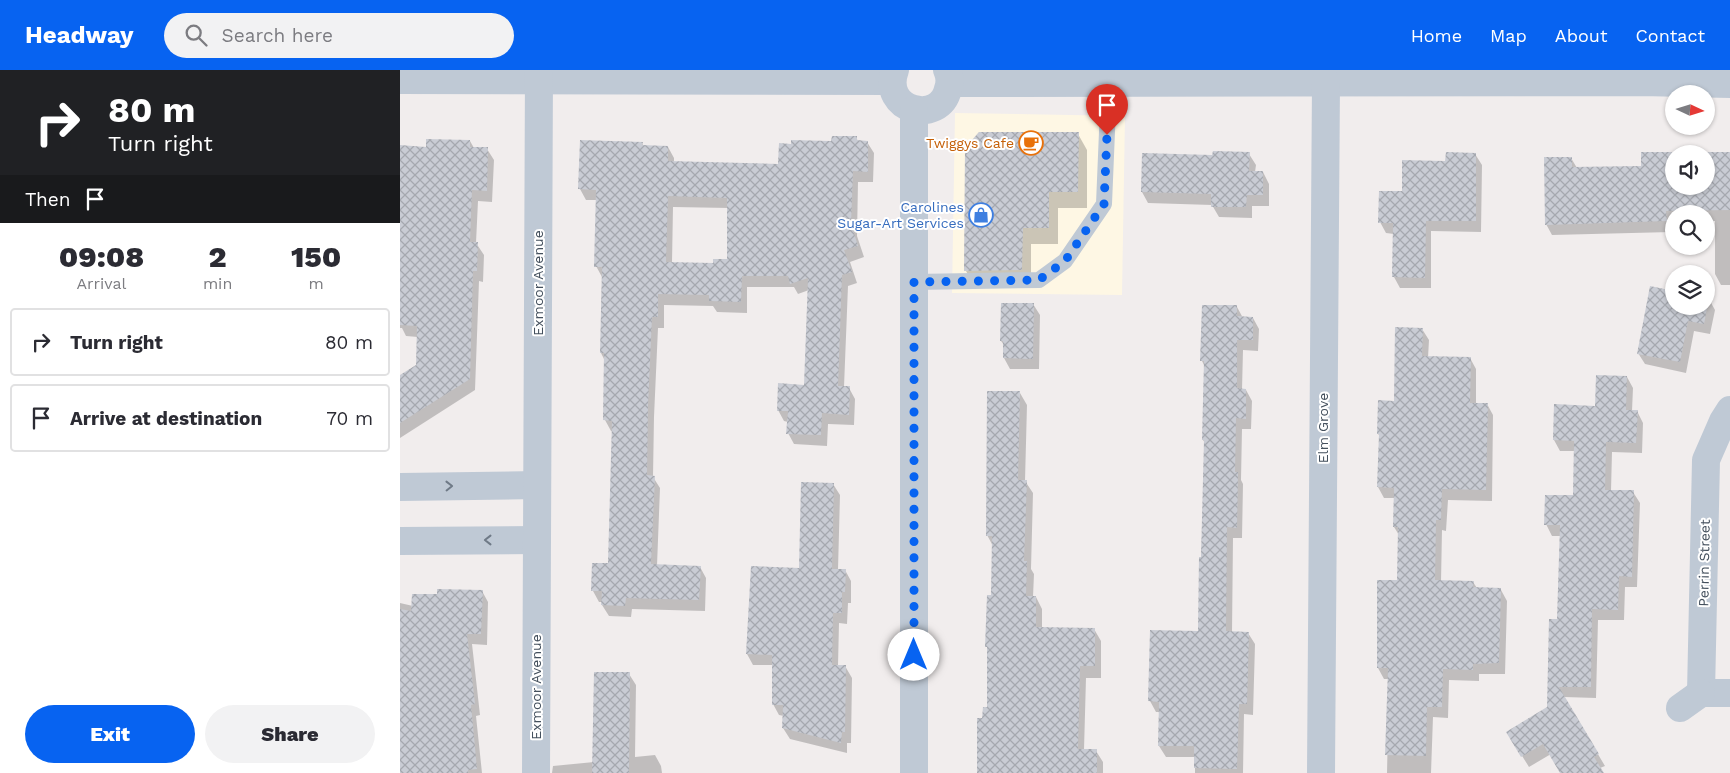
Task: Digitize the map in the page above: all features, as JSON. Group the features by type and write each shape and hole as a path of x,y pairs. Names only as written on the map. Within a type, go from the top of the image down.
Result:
{"street":[{"path":"400,80 539,75 894,76 893,89 897,98 905,106 914,110 934,108 942,102 948,93 948,77 1109,83 1326,82 1642,76 1730,84"},
{"name":"Exmoor Avenue","path":"536,773 539,75"},
{"name":"Elm Grove","path":"1321,773 1326,82"},
{"path":"914,110 914,773"},
{"name":"Perrin Street","path":"1730,410 1723,421 1722,441 1706,460 1691,700 1730,693"},
{"path":"400,487 537,485"},
{"path":"400,540 537,540"}],"lane":[{"path":"914,282 1039,280 1065,261 1104,204 1109,83"}],"shaded area":[{"path":"955,113 1125,116 1122,295 952,293"}],"building":[{"path":"979,132 1079,132 1078,192 1049,192 1049,228 1023,228 1022,270 964,271 965,148"},
{"path":"832,136 857,136 857,140 868,141 868,172 853,171 851,224 858,246 844,250 852,272 842,275 838,386 850,386 849,415 822,413 821,435 786,434 788,411 777,411 778,383 804,385 808,278 790,284 788,276 742,276 741,302 709,301 709,295 658,294 658,317 652,317 648,405 647,475 655,476 651,564 701,566 699,600 626,598 625,606 601,605 602,591 591,591 592,563 608,563 612,421 603,420 604,353 600,353 602,267 594,267 596,190 578,189 580,140 643,142 642,145 668,146 668,161 778,164 779,143 791,144 791,140 831,141","holes":["668,196 727,198 727,259 713,259 713,263 666,262"]},
{"path":"426,139 470,140 470,147 488,147 487,191 472,190 470,242 478,242 477,271 473,271 470,379 400,423 400,375 416,365 417,326 400,325 400,145 426,147"},
{"path":"1213,151 1250,152 1249,171 1263,171 1263,195 1247,195 1246,207 1211,207 1211,194 1141,192 1142,153 1212,155"},
{"path":"1446,152 1476,153 1476,221 1426,221 1425,278 1392,277 1393,223 1378,223 1379,191 1402,191 1402,160 1445,161"},
{"path":"1641,152 1665,152 1665,195 1715,195 1715,152 1730,152 1730,210 1715,210 1715,205 1665,205 1665,221 1545,225 1544,157 1572,157 1572,167 1641,166"},
{"path":"1650,286 1665,289 1665,315 1706,315 1704,324 1688,321 1680,362 1637,354"},
{"path":"1001,303 1034,303 1033,359 1003,358 1003,341 1000,341"},
{"path":"1202,305 1237,305 1237,316 1253,317 1253,340 1237,340 1237,388 1246,389 1246,419 1236,418 1235,472 1238,472 1237,528 1227,527 1226,631 1249,632 1247,704 1239,704 1237,769 1194,768 1194,746 1158,746 1159,702 1148,701 1150,630 1198,631 1204,440 1202,440 1204,361 1200,361"},
{"path":"1395,327 1423,328 1422,356 1471,357 1470,403 1488,403 1486,490 1442,489 1441,520 1436,520 1435,580 1474,581 1473,587 1501,588 1499,663 1473,664 1473,670 1443,669 1442,707 1427,707 1426,756 1385,755 1388,668 1377,668 1377,580 1397,580 1398,527 1393,527 1394,488 1377,487 1378,400 1394,401"},
{"path":"1596,375 1627,376 1626,410 1638,410 1636,443 1606,442 1605,490 1634,490 1632,577 1619,576 1618,610 1592,609 1591,687 1559,687 1599,754 1594,757 1604,773 1560,773 1543,744 1521,757 1506,732 1547,707 1549,619 1557,619 1560,525 1544,525 1545,495 1573,495 1574,441 1553,440 1554,404 1595,406"},
{"path":"987,391 1020,391 1018,480 1027,480 1024,561 1027,561 1026,596 1036,596 1036,627 1095,628 1095,666 1080,666 1078,749 1097,749 1097,773 977,773 977,718 982,718 983,707 987,707 987,647 985,647 987,595 991,595 992,536 986,536"},
{"path":"801,482 834,483 832,569 846,569 845,592 842,592 842,613 833,613 832,665 846,665 845,732 842,732 841,743 782,728 783,705 772,705 772,655 746,654 751,566 799,568"},
{"path":"437,589 483,590 481,634 467,634 475,704 471,705 477,769 468,770 468,773 400,773 400,609 411,611 412,594 437,594"},
{"path":"594,672 630,672 629,773 592,773"}],"place":[{"name":"Twiggys Cafe","path":"1031,143"},
{"name":"Carolines Sugar-Art Services","path":"981,215"}],"route":[{"path":"914,655 914,282 1039,280 1065,261 1104,204 1107,135"}]}
